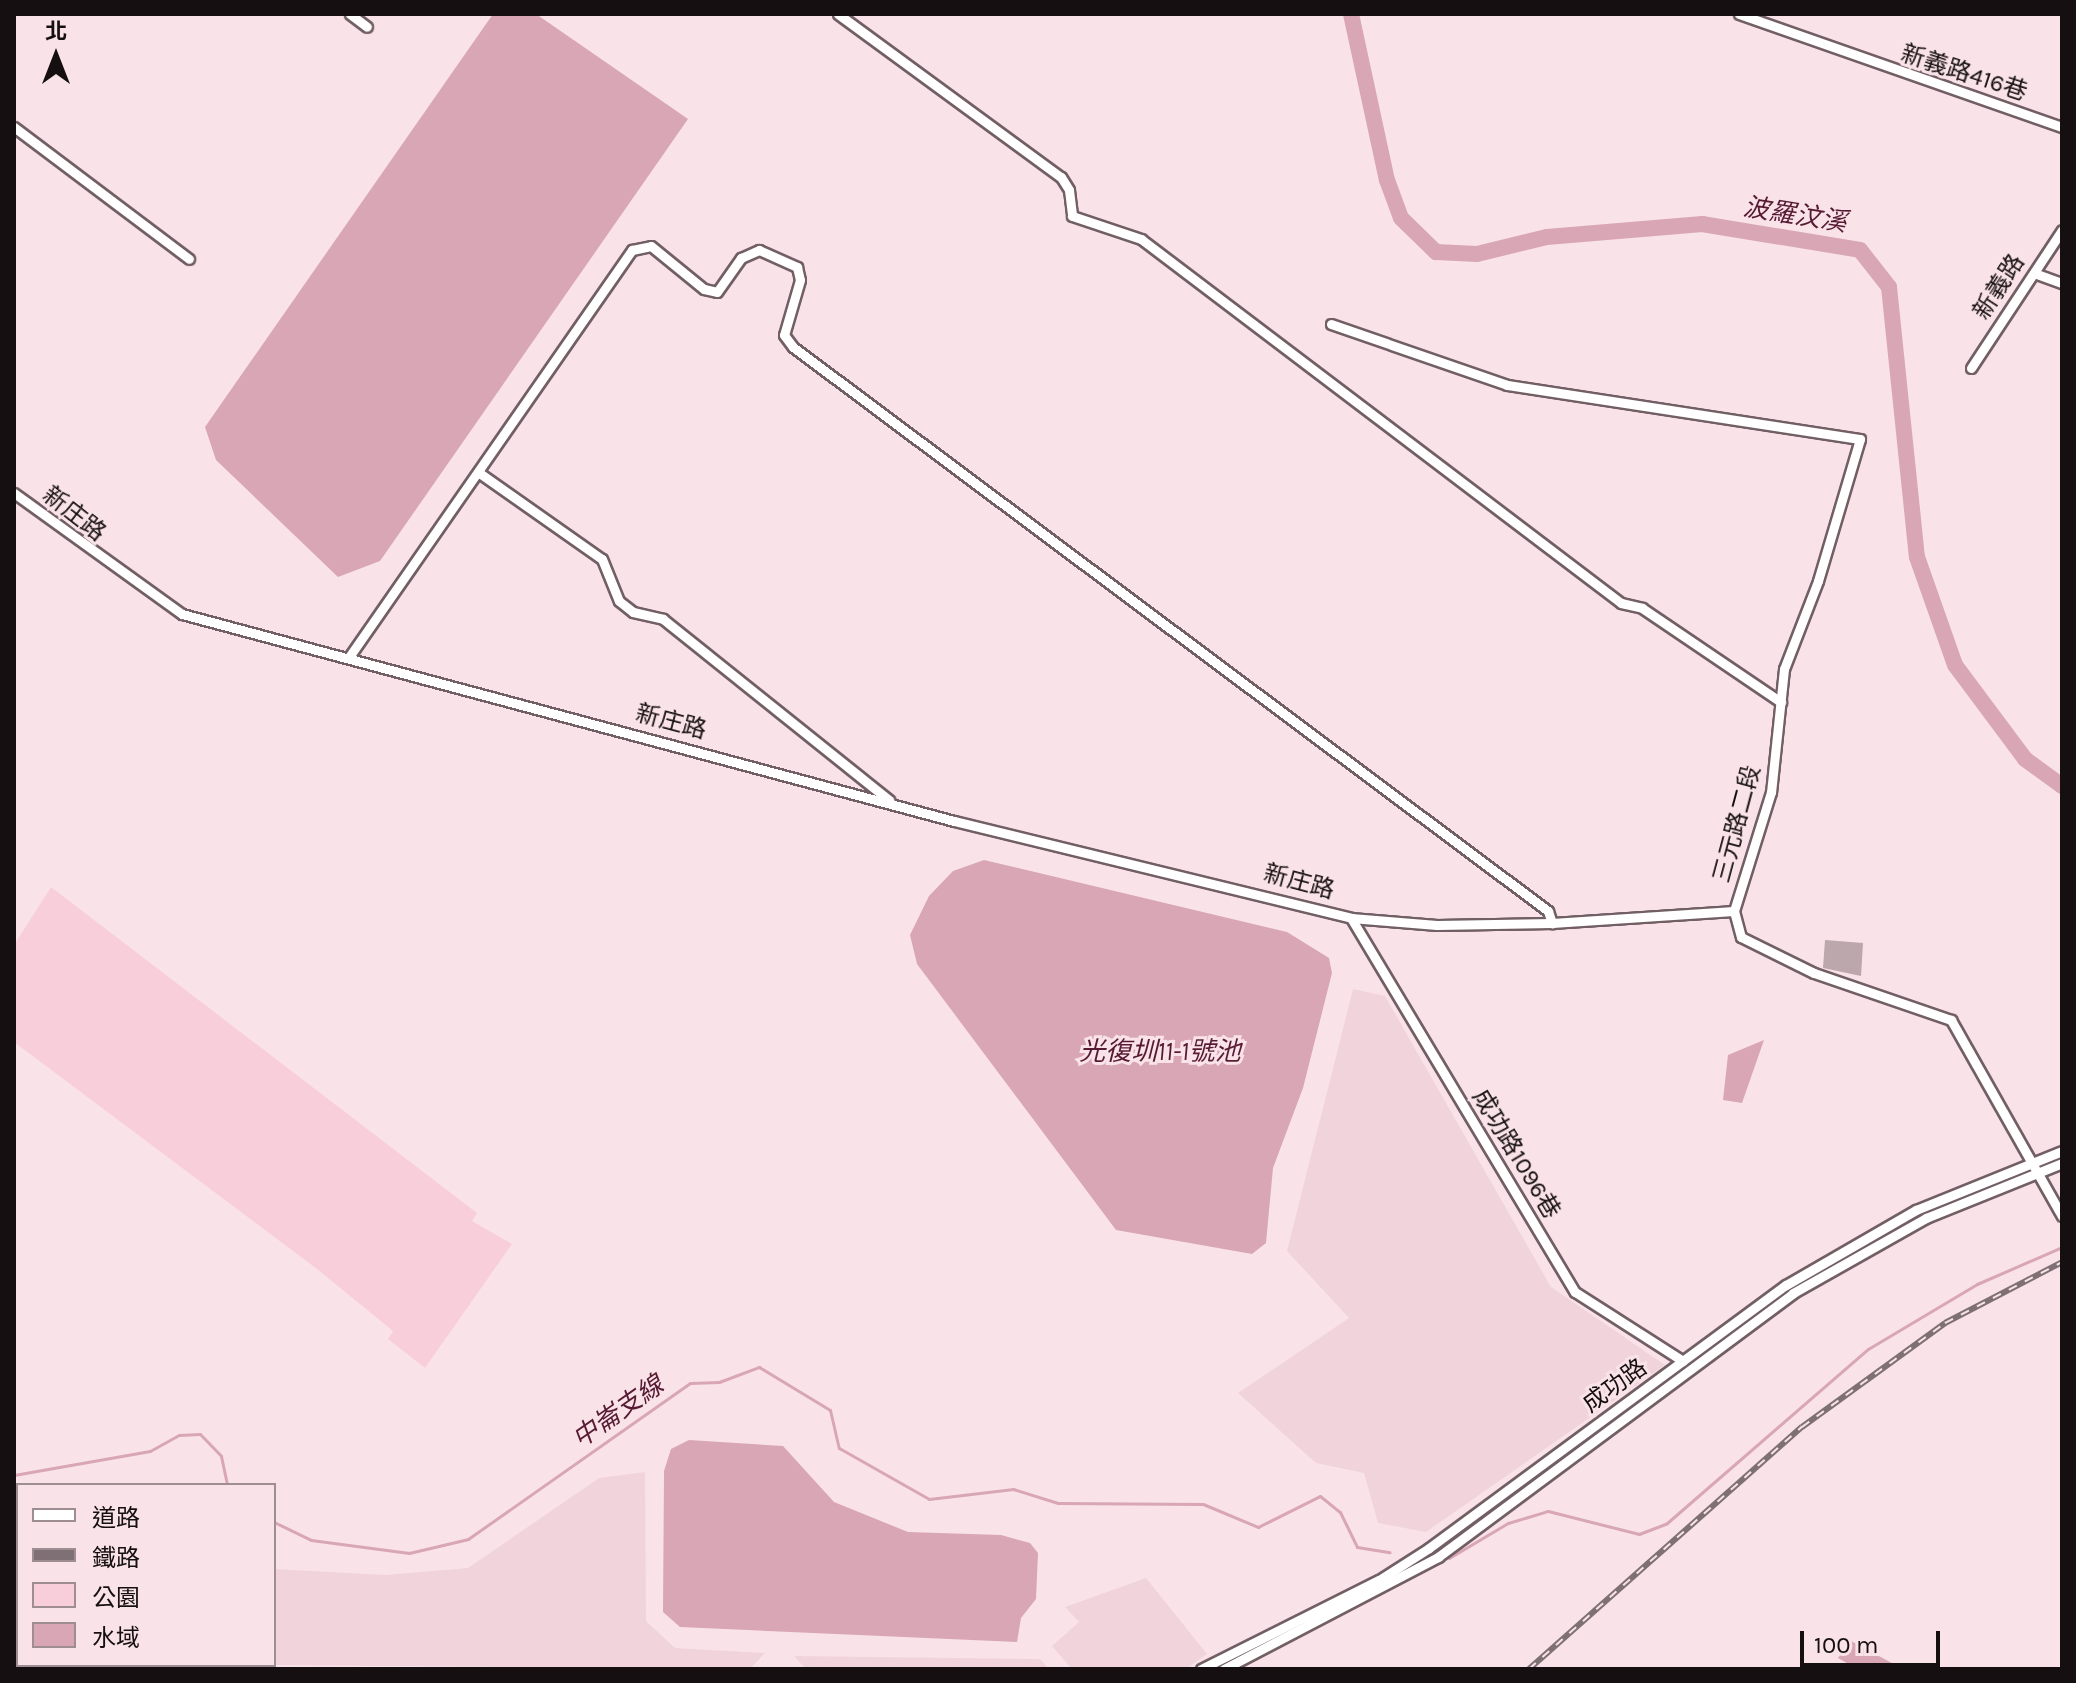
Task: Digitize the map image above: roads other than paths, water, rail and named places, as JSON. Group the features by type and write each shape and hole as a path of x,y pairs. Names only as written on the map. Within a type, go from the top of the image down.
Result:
{"street":[{"path":"350,14 367,27"},
{"path":"838,14 1061,177 1072,216 1141,239 1621,603 1642,608 1781,702"},
{"name":"新義路416巷","path":"1739,14 1853,58 2062,127"},
{"path":"14,127 189,259"},
{"name":"新義路","path":"1971,368 2062,230"},
{"path":"349,657 632,250 651,246 704,289 717,292 741,258 759,250 797,267 800,280 784,335 793,347 1548,911 1552,923"},
{"path":"2034,273 2062,283"},
{"name":"三元路二段","path":"1331,324 1507,385 1860,439 1818,581 1784,669 1771,792 1734,911 1741,937 1814,973 1951,1020 2032,1169 2062,1216"},
{"path":"478,472 602,559 626,606 663,619 892,803"},
{"name":"新庄路","path":"14,493 182,614 892,803 1351,918 1437,925 1552,923 1734,911"},
{"name":"成功路1096巷","path":"1351,918 1575,1292 1690,1368"},
{"name":"成功路","path":"1224,1669 1438,1557 1793,1293 1926,1218 2032,1169 2062,1151"},
{"name":"成功路","path":"1201,1669 1379,1580 1429,1548 1682,1360 1867,1236 2032,1169 2062,1163"}],"water":[{"path":"493,14 536,14 688,119 380,561 338,577 216,460 205,427"},
{"name":"光復圳11-1號池","path":"984,860 1287,932 1329,958 1332,973 1303,1088 1273,1168 1266,1243 1252,1254 1116,1230 917,964 910,935 929,896 953,871"},
{"path":"1764,1040 1742,1103 1723,1100 1728,1055"},
{"path":"689,1440 783,1446 834,1502 908,1532 1001,1535 1030,1543 1038,1553 1036,1599 1021,1618 1017,1642 680,1627 663,1612 664,1471 671,1449"},
{"path":"1851,1641 1903,1669 1857,1669 1838,1658"}],"waterway":[{"name":"波羅汶溪","path":"1351,14 1387,180 1401,218 1436,252 1477,254 1547,237 1702,224 1860,250 1889,287 1917,557 1955,665 2025,759 2062,786"},
{"path":"1449,1558 1508,1523 1548,1511 1639,1534 1667,1523 1868,1349 1977,1284 2062,1247"},
{"name":"中崙支線","path":"276,1523 311,1540 409,1553 468,1539 690,1383 719,1382 759,1367 830,1410 839,1448 929,1499 1013,1489 1058,1503 1203,1504 1258,1527 1320,1496 1340,1512 1357,1547 1390,1552"},
{"name":"中崙支線","path":"14,1475 150,1451 179,1435 200,1434 221,1456 227,1483"}],"railway":[{"path":"1529,1669 1802,1427 1945,1323 2062,1262"}]}
